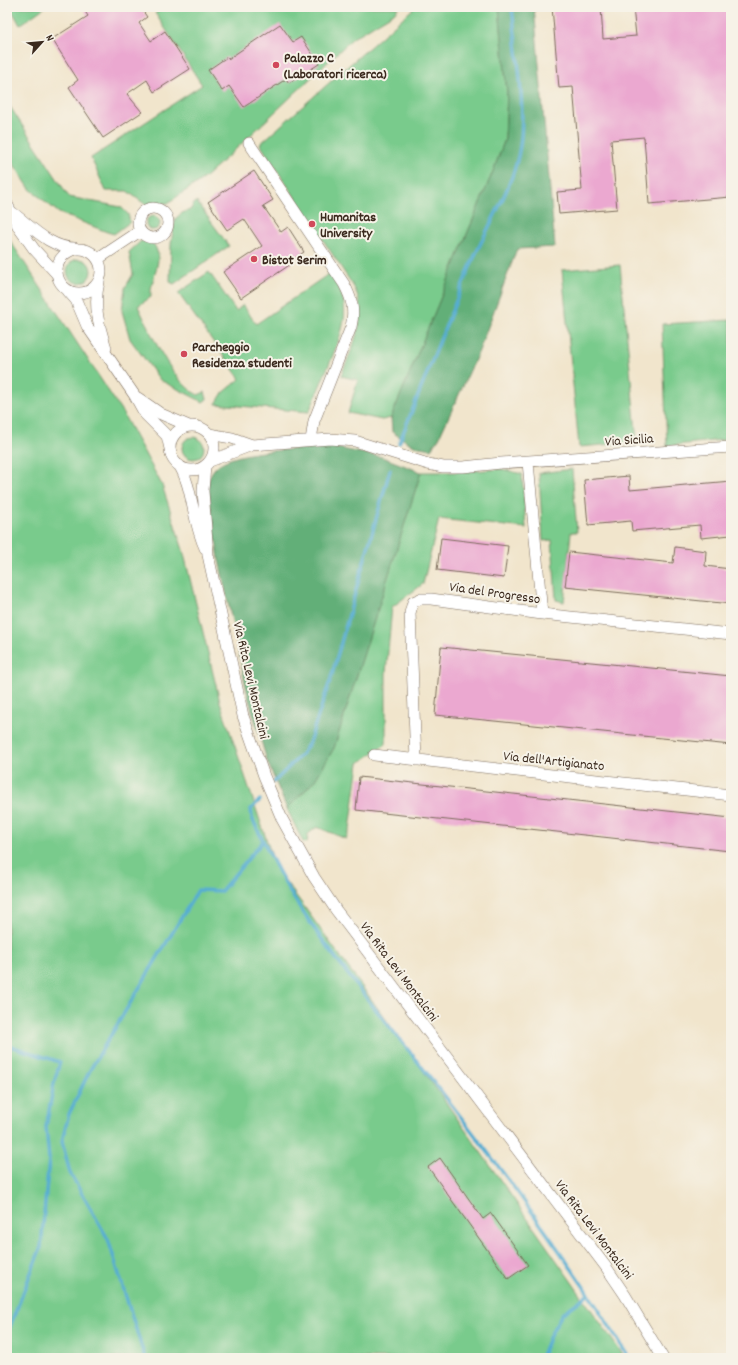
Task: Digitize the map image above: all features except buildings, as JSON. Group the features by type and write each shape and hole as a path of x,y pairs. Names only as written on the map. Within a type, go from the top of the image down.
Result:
{"street":[{"path":"249,143 344,284 352,299 354,313 351,327 314,422 311,440"},
{"name":"Via Rita Levi Montalcini","path":"9,208 40,235 57,245 64,248 78,248 92,253 98,259 101,272 96,295 96,310 108,356"},
{"name":"Via Rita Levi Montalcini","path":"9,208 31,244 56,273 58,280 76,300 87,326 135,396 145,414 167,436 171,453 186,476 198,533 208,555"},
{"path":"98,259 140,231"},
{"path":"56,273 60,259 71,250 78,248"},
{"path":"68,291 83,293 96,286 99,279"},
{"name":"Via Rita Levi Montalcini","path":"135,396 161,414 189,426 196,426 209,434 214,447 208,463 203,491 208,555 243,716 250,741 282,819 314,877 357,939 606,1267 625,1295 663,1358"},
{"path":"171,453 171,446 177,433 189,426"},
{"path":"209,434 232,438 252,445"},
{"name":"Via Sicilia","path":"252,445 330,439 355,441 428,464 443,467 463,467 731,447"},
{"path":"179,465 192,470 252,445"},
{"path":"528,462 542,614"},
{"name":"Via del Progresso","path":"416,760 410,613 413,602 420,599 431,599 542,614 731,634"},
{"name":"Via dell'Artigianato","path":"374,755 731,795"}],"green space":[{"path":"7,7 45,7 20,25 14,14 7,10"},
{"path":"167,7 399,7 394,13 353,38 204,178 168,203 146,205 127,191 106,191 91,158 202,85 155,13"},
{"path":"415,7 499,7 507,93 505,139 391,418 382,420 348,413 358,380 341,376 358,330 360,310 358,297 352,284 260,144"},
{"path":"499,7 534,7 555,247 517,249 479,351 439,438 431,449 414,446 392,432 391,418 505,139 507,93"},
{"path":"7,102 69,197 121,207 128,214 130,222 114,234 107,232 59,213 30,189 7,154"},
{"path":"196,201 229,246 174,284 170,282 171,244 175,219 182,213 190,210"},
{"path":"153,216 158,218 160,223 158,228 153,230 148,228 146,223 148,218"},
{"path":"7,236 121,410 162,485 183,550 220,702 276,868 440,1094 625,1358 7,1358"},
{"path":"141,241 152,242 158,255 158,262 152,282 151,297 138,306 171,368 188,388 198,395 205,392 207,399 203,402 160,380 130,339 122,311 125,288 133,274 129,252"},
{"path":"79,259 84,260 90,266 90,276 84,282 79,283 74,282 68,276 67,271 68,266 74,260"},
{"path":"620,265 637,442 579,447 562,270"},
{"path":"209,272 236,311 243,305 256,324 330,273 342,295 344,306 343,326 336,348 309,412 216,404 222,394 240,379 178,293"},
{"path":"731,320 731,439 667,446 662,324"},
{"path":"189,437 197,437 204,444 204,452 197,459 189,459 182,452 182,444"},
{"path":"332,447 382,457 421,472 334,748 315,780 287,809 267,761 248,696 219,560 208,483 215,468 236,457 270,451"},
{"path":"502,469 522,474 526,528 439,519 423,584 392,607 386,673 386,744 359,763 350,829 346,839 317,827 308,834 307,843 303,842 287,809 315,780 334,748 421,472 455,472"},
{"path":"572,469 577,532 571,532 564,602 556,600 552,540 543,541 539,473"}],"waterway":[{"path":"399,443 463,283 479,246 507,190 517,161 522,130 522,113 520,77 512,7"},
{"path":"274,782 302,754 309,743 331,678 390,470"},
{"path":"260,800 251,809 252,818 285,883 306,917 341,965 434,1082 536,1217 584,1287 629,1358"},
{"path":"145,1358 108,1239 70,1173 62,1141 69,1114 90,1070 198,890 221,891 263,841"},
{"path":"7,1045 60,1062 54,1083 46,1127 49,1159 41,1247 7,1334"},
{"path":"541,1358 551,1333 562,1314 589,1294"}],"place":[{"name":"Palazzo C (Laboratori ricerca)","path":"276,65"},
{"name":"Humanitas University","path":"312,224"},
{"name":"Bistot Serim","path":"254,259"},
{"name":"Parcheggio Residenza studenti","path":"184,354"}]}
